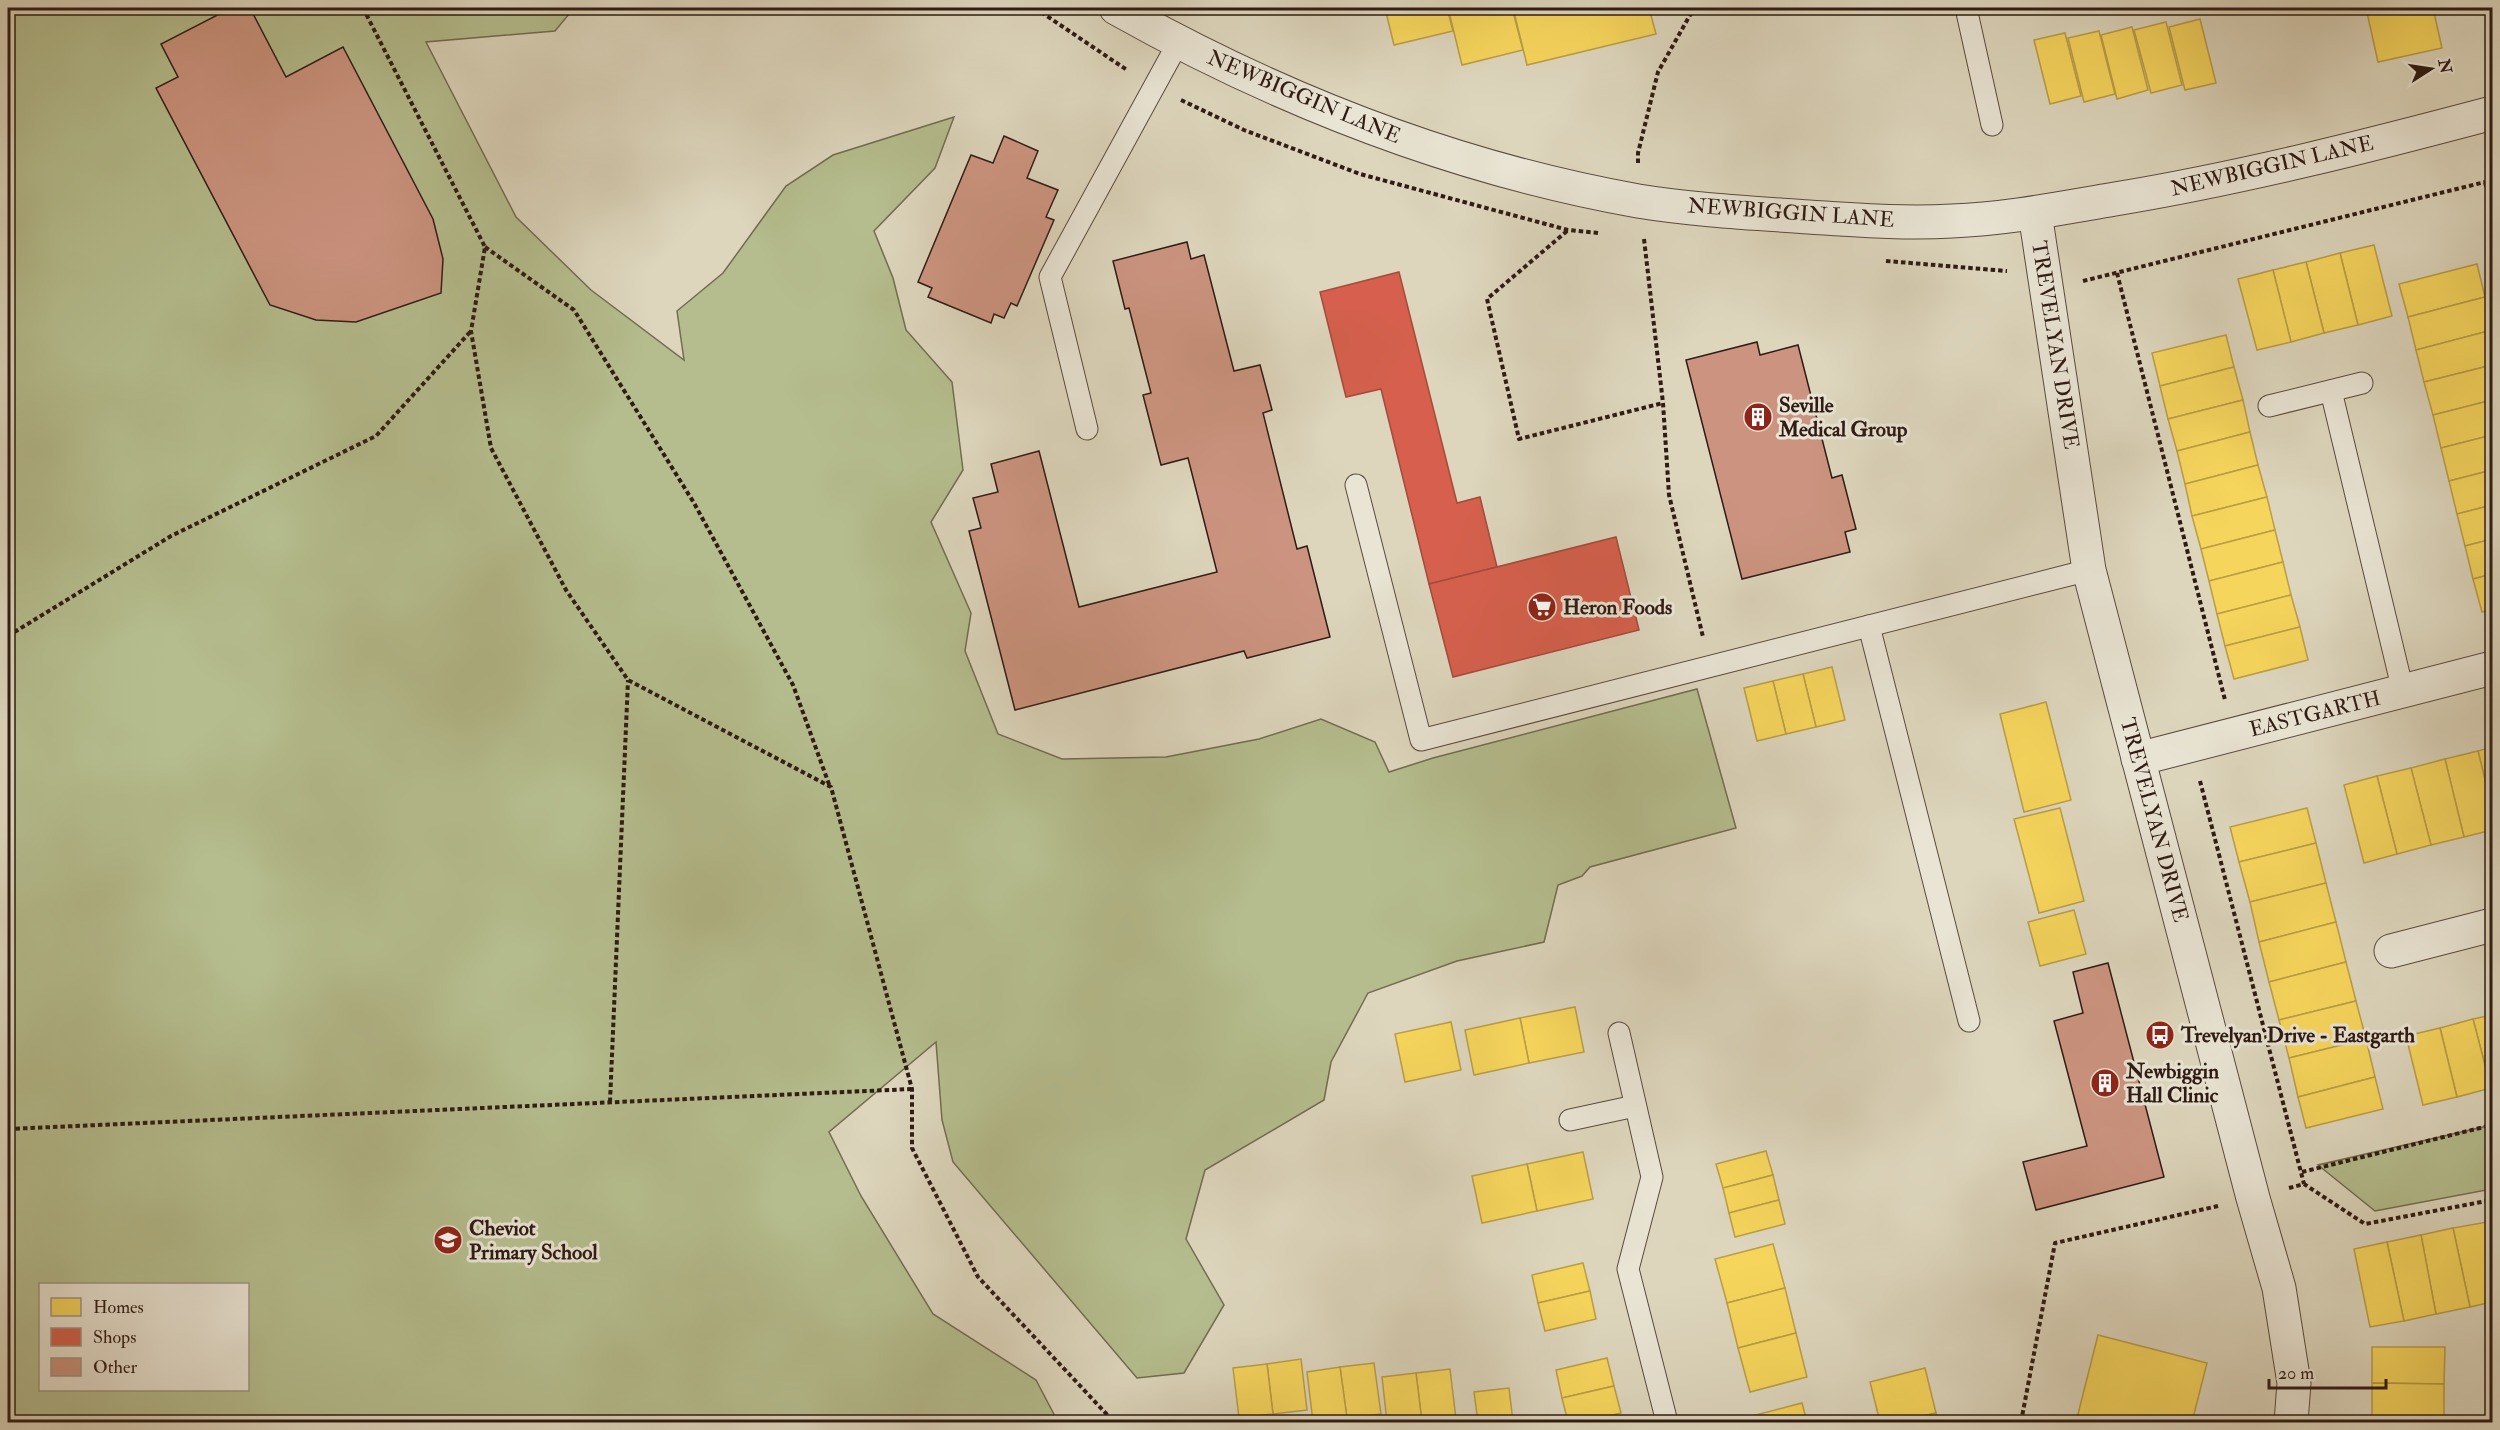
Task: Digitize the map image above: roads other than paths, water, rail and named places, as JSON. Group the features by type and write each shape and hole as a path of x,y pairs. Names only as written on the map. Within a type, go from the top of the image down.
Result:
{"street":[{"name":"NEWBIGGIN LANE","path":"1116,8 1178,43 1301,101 1411,142 1513,173 1639,201 1766,214 1863,220 1952,221 2035,213 2210,183 2493,113"},
{"name":"TREVELYAN DRIVE","path":"2035,213 2090,570 2253,1198 2279,1288 2294,1383 2291,1422"},
{"name":"EASTGARTH","path":"2138,759 2493,668"},
{"path":"2391,951 2493,925"}],"lane":[{"path":"1966,8 1992,125"},
{"path":"1087,429 1050,277 1178,43"},
{"path":"2270,406 2362,383"},
{"path":"2331,391 2403,691"},
{"path":"1356,485 1421,740 2090,570"},
{"path":"1869,626 1969,1021"},
{"path":"1619,1034 1652,1177 1628,1269 1667,1422"},
{"path":"1570,1120 1635,1106"}],"place":[{"name":"Seville Medical Group","path":"1758,417"},
{"name":"Heron Foods","path":"1542,607"},
{"name":"Trevelyan Drive - Eastgarth","path":"2160,1035"},
{"name":"Newbiggin Hall Clinic","path":"2105,1083"},
{"name":"Cheviot Primary School","path":"448,1240"}]}
